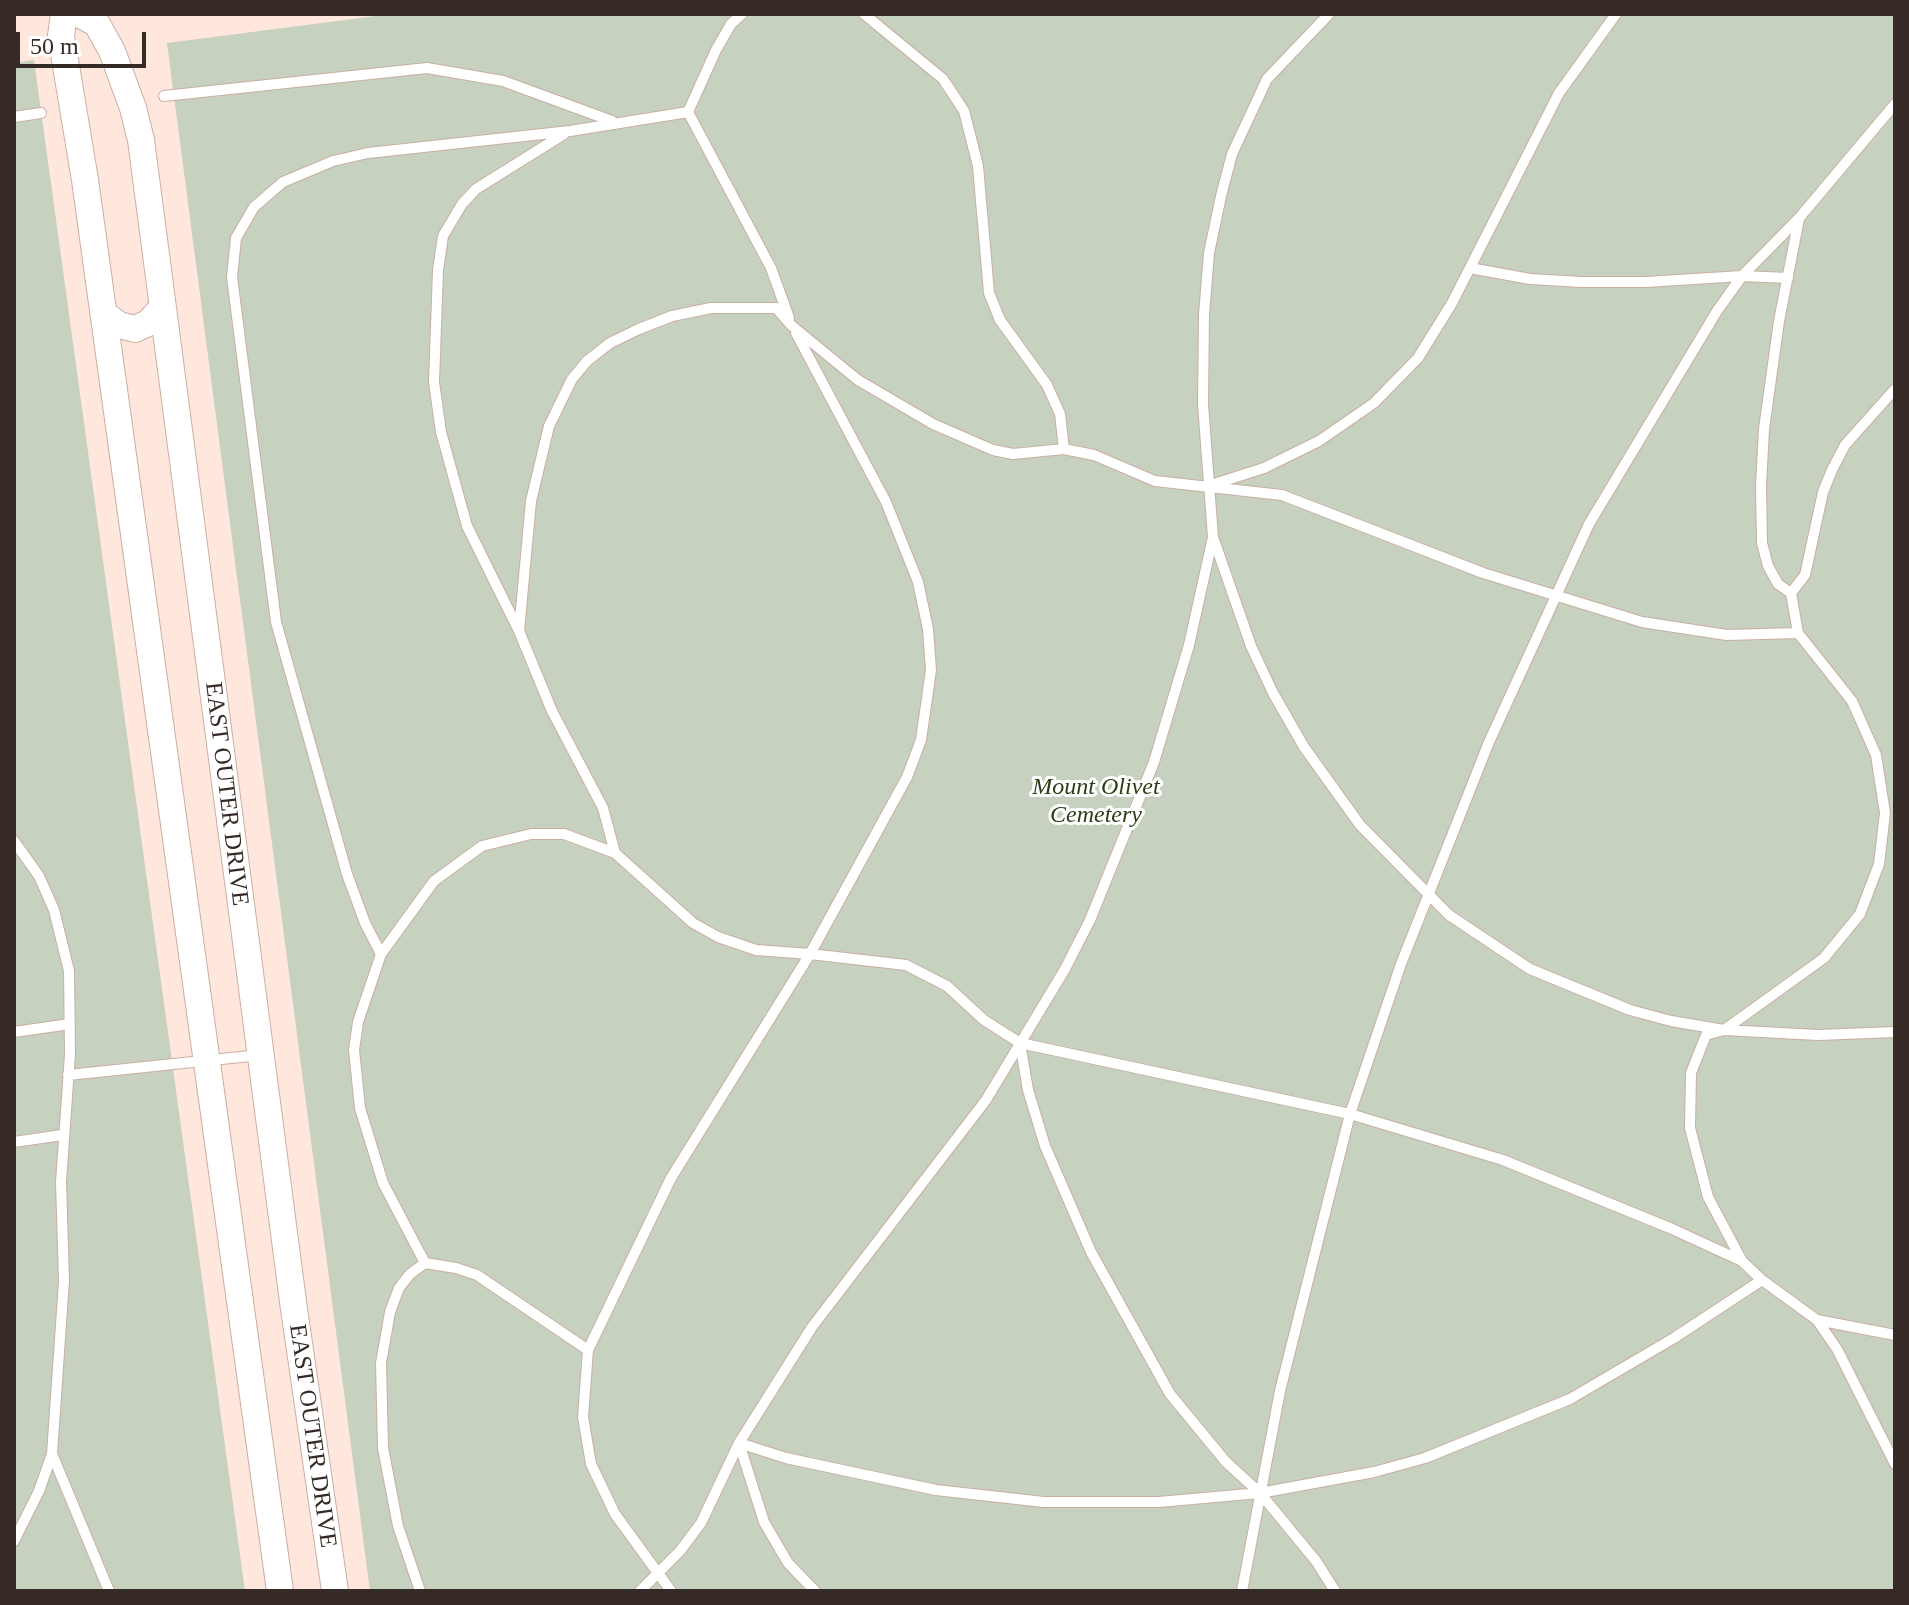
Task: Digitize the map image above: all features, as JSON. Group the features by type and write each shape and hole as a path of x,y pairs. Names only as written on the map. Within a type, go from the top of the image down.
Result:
{"main road":[{"path":"64,14 61,36 104,314 280,1591"},
{"name":"EAST OUTER DRIVE","path":"79,14 97,24 112,51 133,108 335,1591"},
{"path":"104,314 119,325 135,329 148,323 162,308"}],"lane":[{"path":"688,112 716,50 731,24 742,14"},
{"path":"864,14 943,79 964,111 978,166 989,293 1000,320 1047,385 1060,414 1064,449"},
{"path":"1329,14 1267,79 1232,154 1209,253 1204,315 1203,404 1213,537 1251,646 1304,747 1360,825 1426,896 1487,942 1530,969 1630,1010 1724,1030 1818,1035 1895,1032"},
{"path":"1208,486 1292,455 1374,403 1418,358 1470,268 1559,93 1616,14"},
{"path":"164,96 427,68 503,81 614,122"},
{"path":"1242,1591 1260,1493 1317,1236 1350,1114 1426,896 1515,680 1589,524 1671,384 1742,276 1800,217 1895,104"},
{"path":"381,954 365,923 347,874 276,622 232,277 236,238 254,207 283,182 333,161 368,153 570,131 688,112"},
{"path":"671,1591 615,1514 591,1464 583,1417 588,1350 671,1178 810,954 907,777 924,728 931,670 928,629 918,582 886,502 792,326 771,268 688,112"},
{"path":"14,117 41,113"},
{"path":"570,131 476,189 462,204 443,236 438,270 434,382 441,432 467,526 519,631 552,711 603,808 615,853"},
{"path":"1800,217 1764,429 1762,543 1768,566 1778,584 1791,593 1798,633 1852,701 1876,755 1885,813 1879,864 1860,914 1824,958 1724,1030 1706,1035 1691,1073 1690,1128 1708,1197 1742,1261 1762,1280 1817,1320 1844,1362 1895,1464"},
{"path":"1470,268 1530,279 1582,282 1742,276 1788,278"},
{"path":"519,631 531,501 540,454 559,401 587,361 610,343 672,316 741,305 776,308 792,326 858,380 970,442 1013,454 1064,449 1094,455 1155,481 1282,495 1555,598 1642,622 1727,635 1798,633"},
{"path":"1791,593 1805,575 1823,492 1832,470 1845,445 1895,389"},
{"path":"640,1591 701,1523 739,1443 812,1327 958,1140 1065,969 1134,818 1189,645 1213,537"},
{"path":"425,1263 383,1183 360,1108 354,1050 358,1022 381,954 434,881 482,846 517,836 564,834 615,853 693,923 718,937 756,950 906,965 947,986 984,1020 1020,1043 1350,1114 1515,1165 1742,1261"},
{"path":"14,841 39,876 54,910 69,971 70,1024 62,1135 64,1281 52,1454 39,1491 14,1541"},
{"path":"14,1032 70,1024"},
{"path":"1020,1043 1028,1090 1045,1146 1113,1294 1170,1394 1226,1462 1260,1493 1316,1561 1335,1591"},
{"path":"68,1075 260,1055"},
{"path":"14,1142 62,1135"},
{"path":"420,1591 410,1568 391,1496 380,1410 381,1363 390,1312 399,1288 410,1274 425,1263 477,1275 588,1350"},
{"path":"739,1443 888,1481 985,1497 1044,1502 1159,1502 1260,1493 1412,1462 1512,1425 1618,1372 1762,1280"},
{"path":"1817,1320 1895,1335"},
{"path":"739,1443 764,1522 788,1563 815,1591"},
{"path":"52,1454 109,1591"}],"green space":[{"name":"Mount Olivet Cemetery","path":"391,14 1895,14 1895,1591 370,1591 167,43"},
{"path":"34,60 245,1591 14,1591 14,63"}]}
